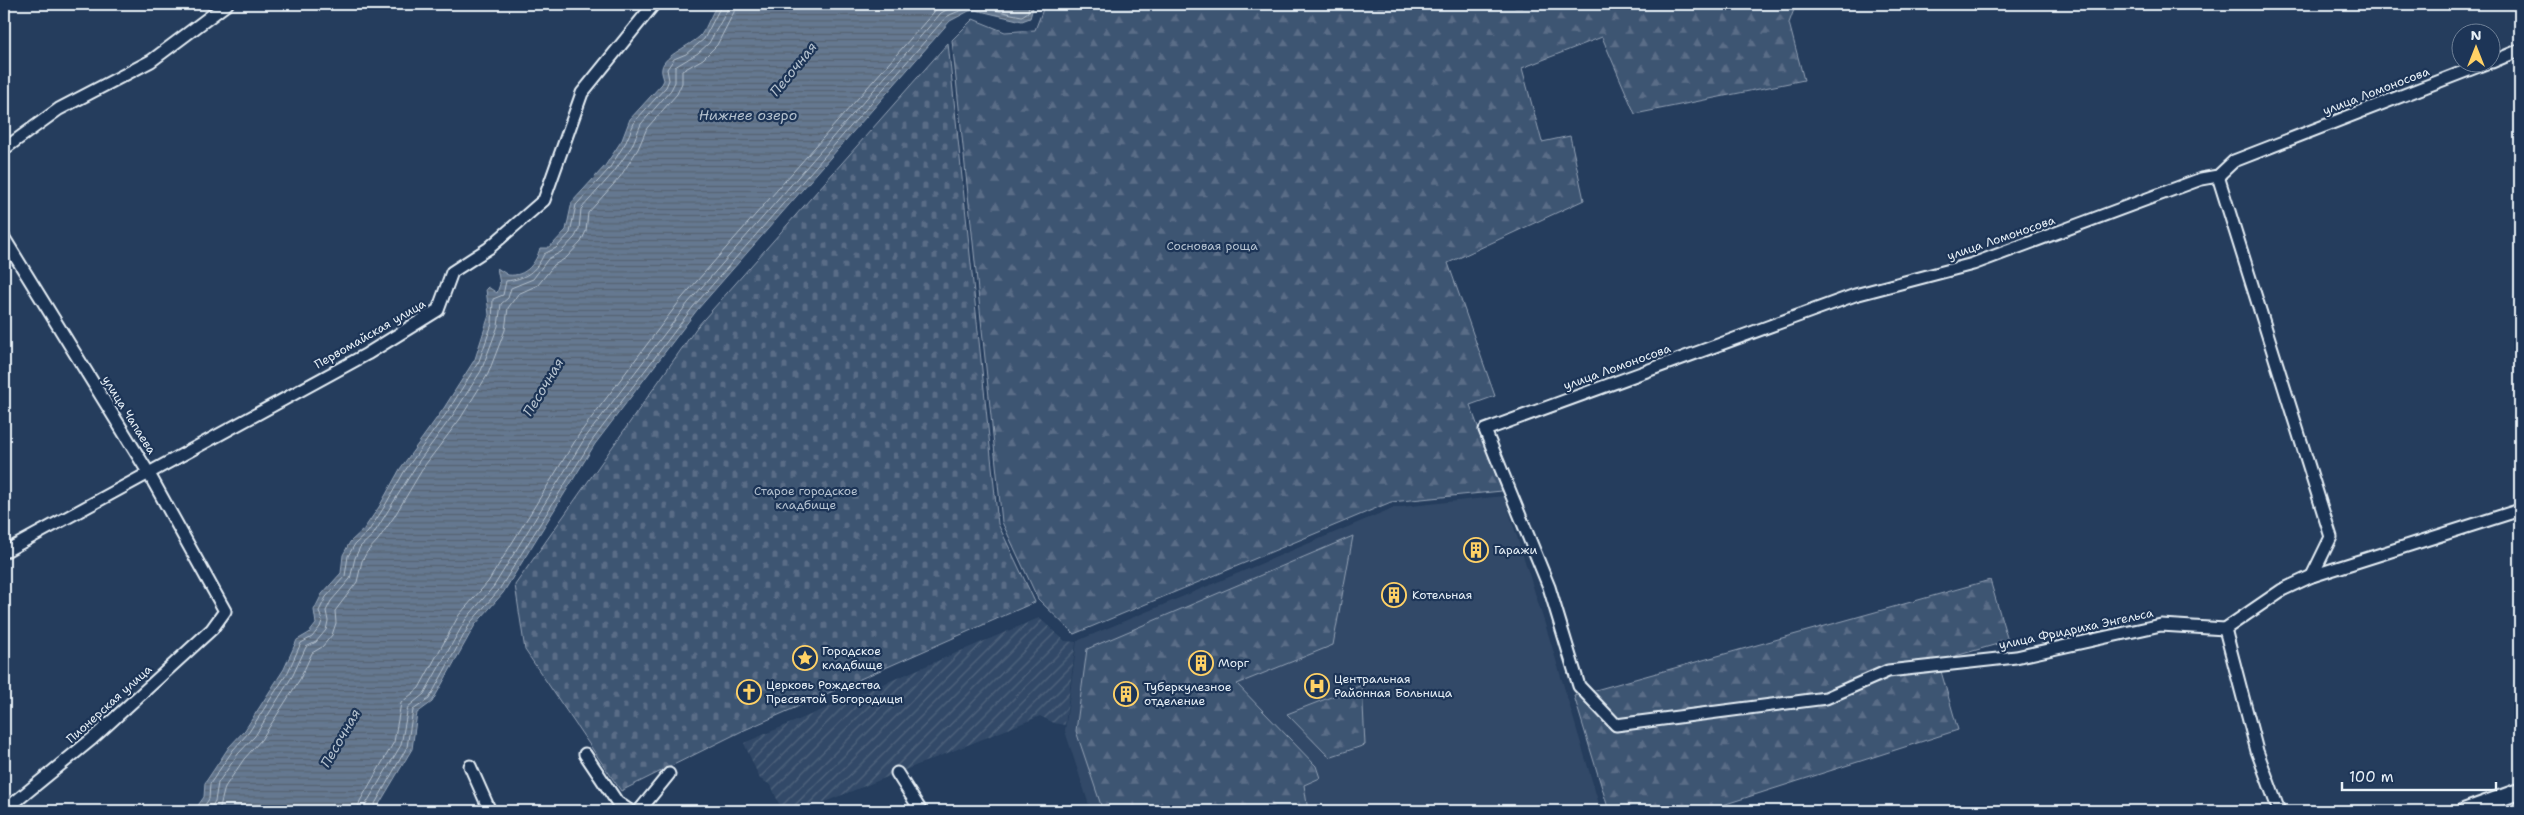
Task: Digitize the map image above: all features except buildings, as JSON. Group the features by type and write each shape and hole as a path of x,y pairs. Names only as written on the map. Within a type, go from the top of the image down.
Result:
{"street":[{"path":"4,149 59,109 151,61 228,4"},
{"name":"Первомайская улица","path":"4,552 367,354 438,310 452,272 489,248 544,200 582,93 654,4"},
{"name":"улица Ломоносова","path":"2502,57 2520,50"},
{"name":"улица Ломоносова","path":"1485,430 1855,295 1973,264 2201,179 2218,176 2234,161 2464,72"},
{"path":"2218,176 2331,537 2312,576"},
{"name":"улица Чапаева","path":"4,238 148,472 225,611"},
{"name":"улица Фридриха Энгельса","path":"1485,430 1550,587 1579,686 1616,725 1826,698 1888,672 2016,658 2161,625 2226,629"},
{"path":"2279,811 2257,751 2226,629 2282,590 2312,576 2520,510"},
{"name":"Пионерская улица","path":"4,811 92,739 212,629 225,611"},
{"path":"585,754 617,802 630,811"},
{"path":"470,766 490,811"},
{"path":"897,773 921,811"},
{"path":"639,811 669,774"},
{"path":"2465,811 2520,791"}],"shaded area":[{"name":"Центральная Районная Больница","path":"1504,496 1550,640 1601,811 1091,811 1065,731 1077,641 1393,508"},
{"path":"1039,618 1065,641 1076,642 1065,725 1054,723 1040,716 802,811 782,811 771,785 760,779 744,743"}],"green space":[{"name":"Сосновая роща","path":"1045,4 1796,4 1789,23 1804,80 1635,114 1602,37 1522,68 1542,142 1570,136 1584,200 1448,263 1495,396 1470,405 1502,491 1391,502 1074,634 1038,599 1002,522 952,40 973,19 1005,32 1035,30"},
{"name":"Старое городское кладбище","path":"948,43 998,524 1035,602 740,732 621,791 525,650 515,585 697,327"},
{"path":"1353,536 1333,645 1237,684 1316,766 1320,778 1304,785 1308,811 1103,811 1076,731 1087,649"},
{"path":"1990,580 2008,641 1938,661 1958,730 1704,811 1609,811 1574,696"},
{"path":"1362,685 1365,745 1329,757 1287,714"}],"water":[{"name":"Нижнее озеро","path":"718,4 1034,4 1030,18 1022,21 976,10 969,11 950,21 697,310 595,444 503,593 475,625 432,702 417,713 412,749 375,811 194,811 204,797 205,783 229,747 245,730 284,669 297,640 309,633 316,624 314,610 322,594 341,573 343,555 350,542 364,529 379,507 400,469 444,408 475,359 489,315 486,289 488,287 497,293 500,284 497,268 508,275 520,274 533,264 540,248 547,248 553,244 566,230 572,202 605,166 622,140 630,119 662,84 664,80 662,68 664,63 701,35"}],"place":[{"name":"Гаражи","path":"1476,550"},
{"name":"Котельная","path":"1394,595"},
{"name":"Городское кладбище","path":"805,658"},
{"name":"Морг","path":"1201,663"},
{"name":"Центральная Районная Больница","path":"1317,686"},
{"name":"Церковь Рождества Пресвятой Богородицы","path":"749,692"},
{"name":"Туберкулезное отделение","path":"1126,694"}],"water label":[{"name":"Песочная","path":"793,69"},
{"name":"Песочная","path":"543,387"},
{"name":"Песочная","path":"340,738"}]}
